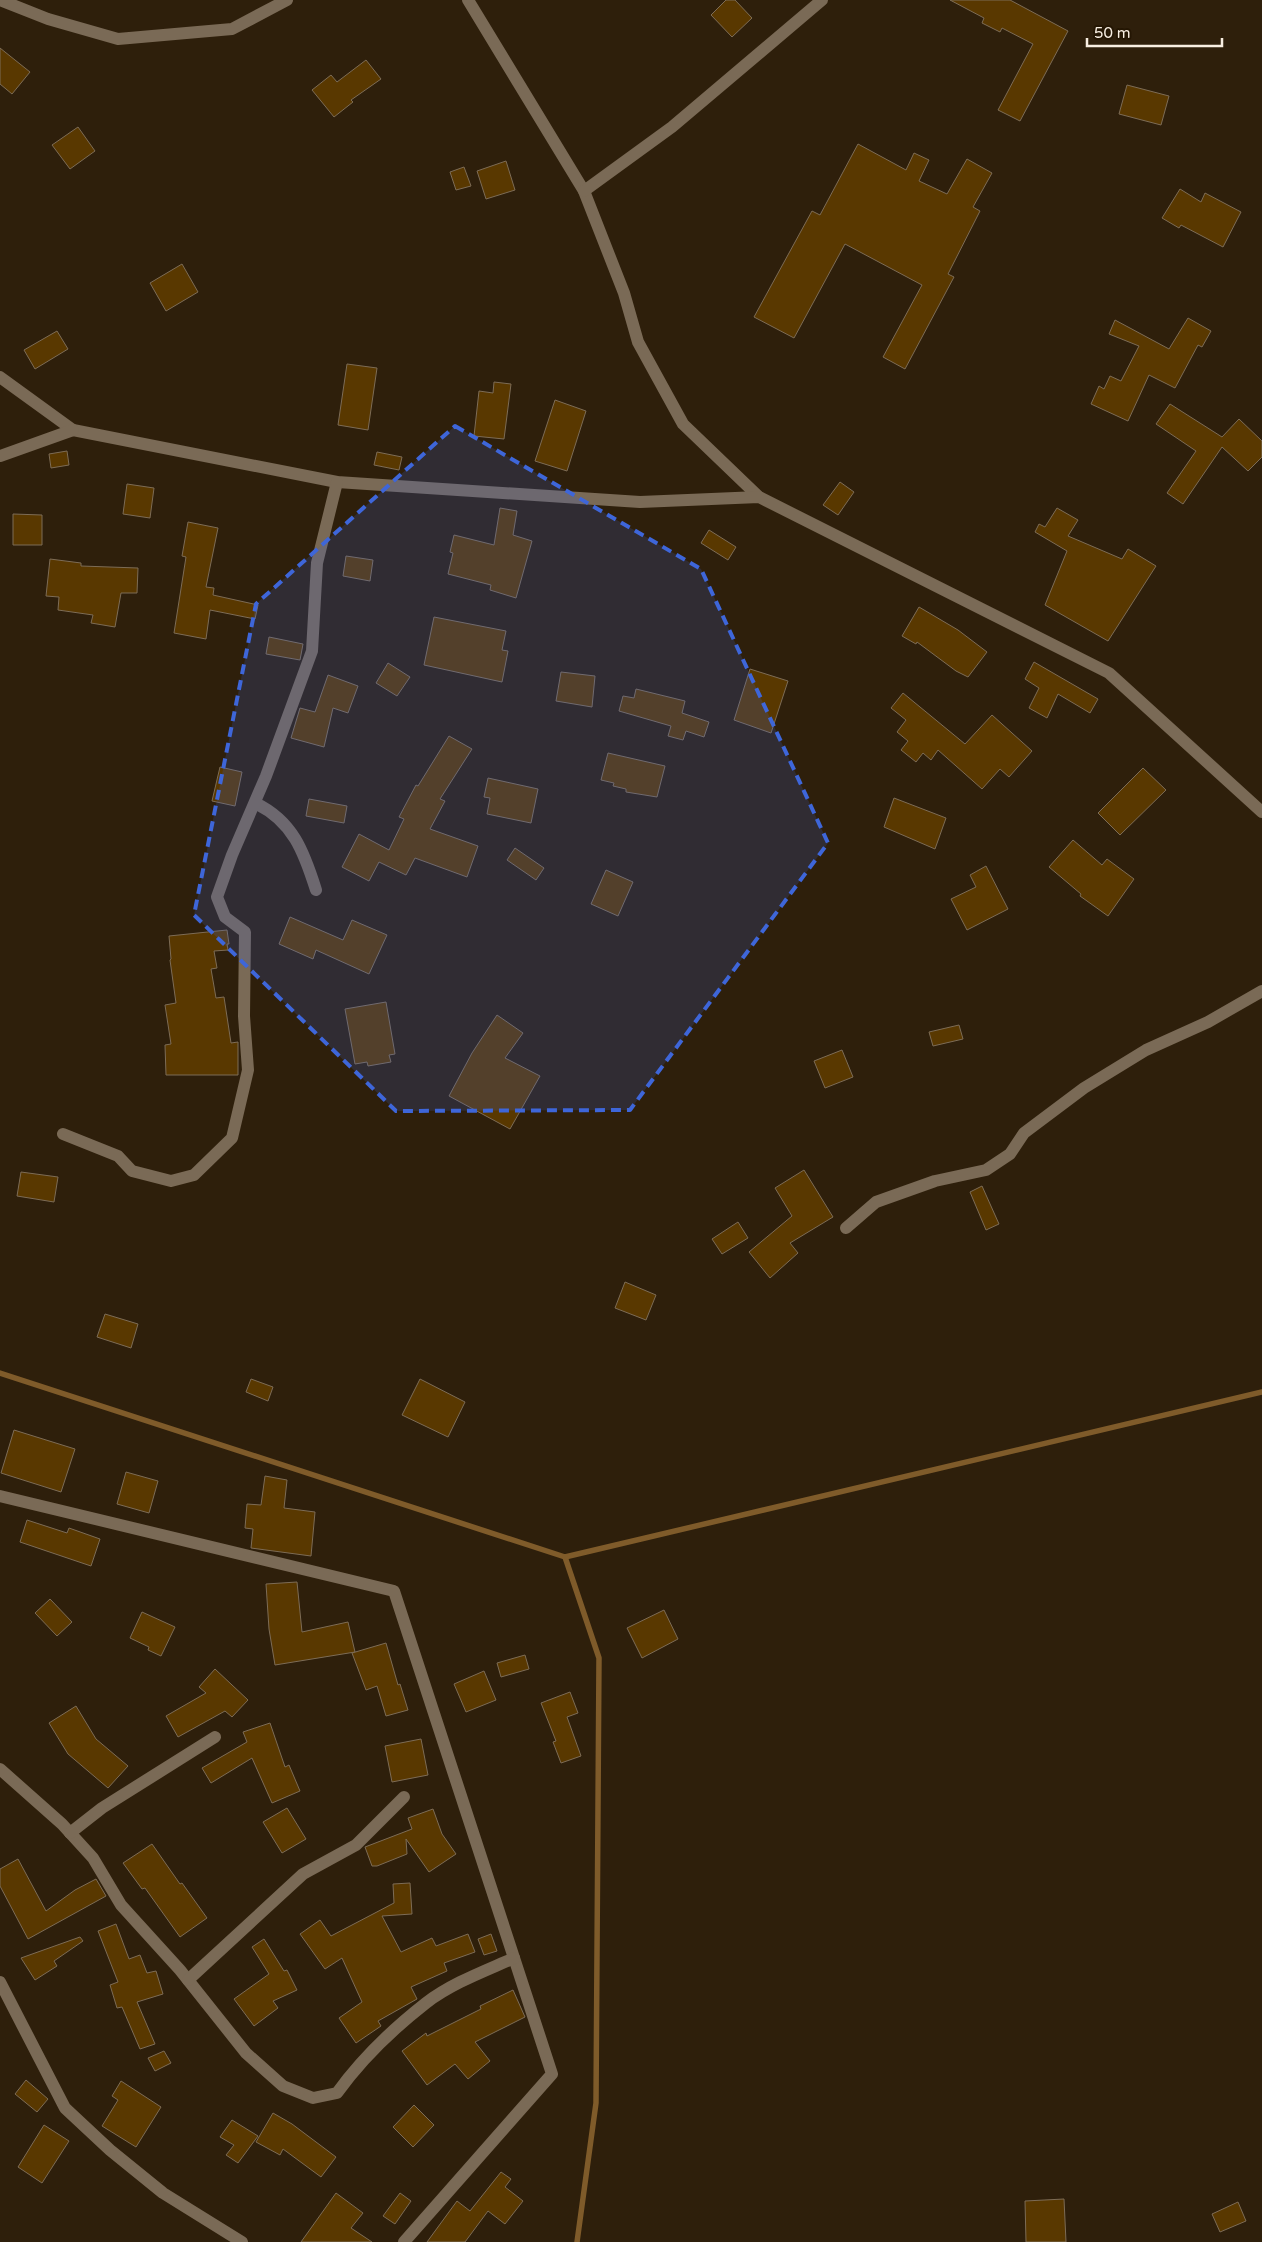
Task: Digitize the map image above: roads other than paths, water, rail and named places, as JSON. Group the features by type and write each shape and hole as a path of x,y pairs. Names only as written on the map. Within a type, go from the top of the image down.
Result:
{"street":[{"path":"0,0 48,19 118,39 232,29 287,0"},
{"path":"468,0 584,191 624,293 638,342 683,424 759,497 1108,673 1262,812"},
{"path":"584,191 672,127 822,0"},
{"path":"0,377 73,430 337,482 640,502 759,497"},
{"path":"0,456 73,430"},
{"path":"63,1134 118,1156 132,1171 172,1181 194,1175 232,1138 248,1070 244,1016 245,932 225,916 217,897 232,855 255,803 312,651 317,563 337,482"},
{"path":"255,803 267,809 286,824 306,858 316,890"},
{"path":"846,1228 876,1202 935,1181 986,1170 1010,1154 1024,1134 1084,1088 1146,1050 1208,1022 1262,991"},
{"path":"0,1496 394,1591 552,2074 404,2242"},
{"path":"70,1833 102,1808 216,1737"},
{"path":"0,1769 70,1833 93,1858 121,1905 188,1980 246,2053 283,2086 313,2098 337,2093 352,2072 427,2002 475,1975 514,1958"},
{"path":"188,1980 303,1874 356,1845 404,1797"},
{"path":"0,1982 65,2108 110,2150 163,2193 242,2242"}],"waterway":[{"path":"0,1373 565,1557 1262,1392"},
{"path":"565,1557 599,1658 596,2103 577,2242"}]}
